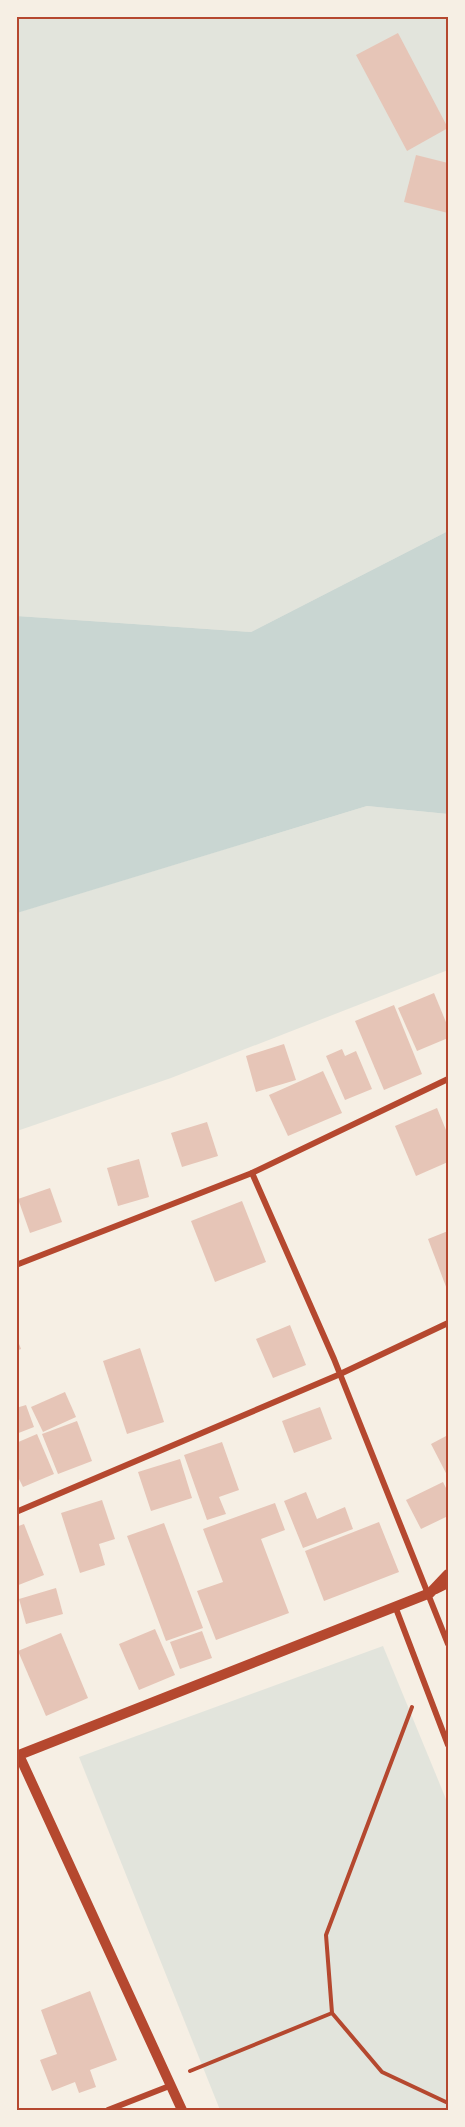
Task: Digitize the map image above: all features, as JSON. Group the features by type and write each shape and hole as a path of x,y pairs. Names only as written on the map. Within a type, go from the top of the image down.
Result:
{"street":[{"path":"16,1265 252,1173 448,1078"},
{"path":"252,1173 430,1593 448,1644"},
{"path":"16,1512 338,1375 448,1323"},
{"path":"430,1593 448,1575"},
{"path":"182,2110 172,2084 17,1753 448,1585"},
{"path":"394,1606 448,1745"},
{"path":"108,2110 172,2084"}],"path":[{"path":"423,1679 326,1935 332,2013 382,2072 448,2103"},
{"path":"172,2084 191,2070 332,2013"}],"shaded area":[{"path":"16,17 448,17 448,531 251,632 17,616"},
{"path":"448,531 448,814 367,806 17,913 17,616 251,632"},
{"path":"367,806 448,814 448,970 171,1078 17,1131 16,913"},
{"path":"383,1646 448,1804 448,2110 220,2110 79,1757"}],"building":[{"path":"398,33 448,128 407,151 356,55"},
{"path":"416,155 448,163 448,213 404,202"},
{"path":"434,993 448,1027 448,1038 417,1051 398,1008"},
{"path":"394,1005 422,1074 384,1090 355,1021"},
{"path":"284,1044 296,1080 256,1092 246,1056"},
{"path":"342,1049 345,1056 356,1051 372,1089 345,1100 326,1056"},
{"path":"323,1071 342,1113 288,1136 269,1095"},
{"path":"437,1108 448,1135 448,1162 416,1176 395,1126"},
{"path":"207,1122 218,1156 182,1167 171,1133"},
{"path":"139,1159 149,1197 118,1206 107,1168"},
{"path":"50,1188 62,1222 30,1233 18,1199"},
{"path":"242,1201 266,1262 215,1282 191,1221"},
{"path":"448,1231 448,1292 428,1239"},
{"path":"290,1325 306,1365 273,1378 256,1339"},
{"path":"16,1336 21,1349 16,1351"},
{"path":"140,1348 164,1422 127,1434 103,1361"},
{"path":"65,1392 76,1417 43,1432 31,1407"},
{"path":"26,1405 34,1427 16,1434 16,1408"},
{"path":"320,1407 332,1439 294,1453 282,1421"},
{"path":"77,1421 92,1461 58,1474 42,1434"},
{"path":"37,1434 54,1474 23,1487 16,1473 16,1443"},
{"path":"448,1435 448,1477 431,1444"},
{"path":"222,1442 239,1490 219,1497 226,1514 207,1520 184,1455"},
{"path":"180,1459 192,1498 151,1511 138,1472"},
{"path":"443,1482 448,1492 448,1516 421,1529 406,1500"},
{"path":"306,1492 317,1519 345,1507 353,1529 303,1548 284,1501"},
{"path":"102,1500 115,1539 99,1544 105,1565 80,1573 61,1513"},
{"path":"275,1503 285,1530 261,1539 289,1613 216,1640 197,1591 223,1582 203,1529"},
{"path":"379,1522 399,1572 324,1601 305,1551"},
{"path":"164,1523 203,1628 166,1641 127,1536"},
{"path":"24,1524 44,1575 16,1586 16,1527"},
{"path":"56,1588 63,1614 26,1624 19,1599"},
{"path":"155,1629 175,1675 139,1690 119,1644"},
{"path":"202,1631 212,1658 180,1669 170,1642"},
{"path":"61,1633 88,1698 46,1716 18,1651"},
{"path":"90,1991 117,2060 90,2070 96,2087 79,2093 75,2082 52,2091 40,2060 57,2054 41,2010"}]}
